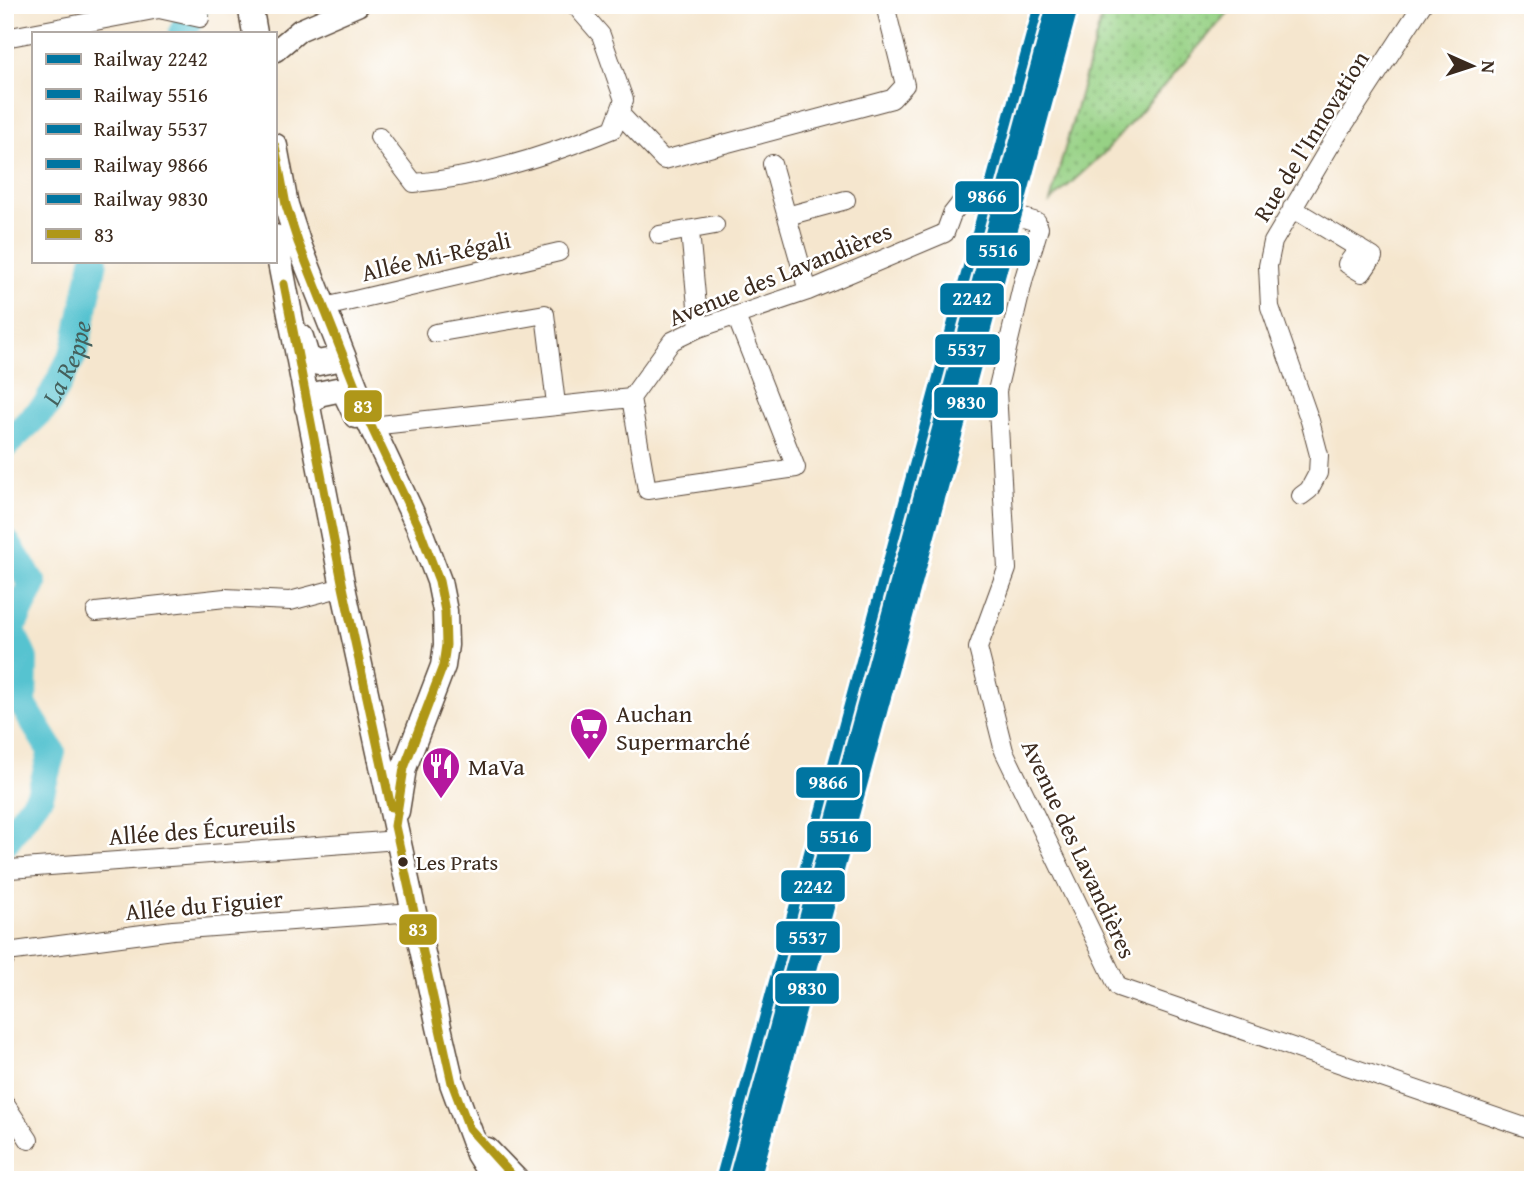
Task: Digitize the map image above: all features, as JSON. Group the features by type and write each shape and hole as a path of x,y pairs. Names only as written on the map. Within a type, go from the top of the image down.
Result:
{"main road":[{"path":"240,5 243,32"},
{"path":"250,5 255,32"},
{"path":"276,151 286,205 371,426 419,528 439,581 445,611 446,645 443,666 404,768 396,833"},
{"path":"276,243 342,587 452,1083 478,1154 494,1180"},
{"path":"280,267 293,259 322,299"},
{"path":"292,330 301,337 307,357 318,363 333,360 339,353 339,345"},
{"path":"307,407 318,394 337,390 345,393 358,420 371,426"},
{"path":"359,666 366,673 383,732 400,737 416,731"},
{"path":"469,1128 516,1180"}],"street":[{"path":"276,35 300,30 358,5"},
{"path":"379,137 414,183 444,181 567,148 613,129 624,100 601,35 575,5"},
{"path":"619,113 664,160 892,99 905,85 885,5"},
{"name":"Rue de l'Innovation","path":"1301,496 1309,490 1318,473 1319,456 1310,421 1270,307 1268,266 1273,242 1422,5"},
{"path":"34,32 159,9 200,18"},
{"path":"276,50 300,30"},
{"path":"5,38 32,32"},
{"path":"772,164 808,291"},
{"path":"787,216 846,200"},
{"name":"Avenue des Lavandières","path":"631,398 672,341 699,328 808,291 945,233 952,214 963,200 1037,222 1039,228 997,391 1007,569 978,648 1004,751 1118,987 1533,1130"},
{"path":"1292,208 1359,248"},
{"path":"659,235 715,226"},
{"path":"690,231 699,328"},
{"name":"Allée Mi-Régali","path":"322,299 559,252"},
{"path":"435,333 545,314 556,404"},
{"path":"371,426 631,398 647,490 796,468 736,316"},
{"path":"96,612 225,598 290,601 342,587"},
{"name":"Allée des Écureuils","path":"10,869 396,833"},
{"name":"Allée du Figuier","path":"5,960 7,952 173,930 414,912"},
{"path":"5,1104 29,1140"}],"green space":[{"path":"1105,5 1235,5 1104,153 1050,202"}],"waterway":[{"name":"La Reppe","path":"182,32 196,5"},
{"name":"La Reppe","path":"5,445 47,405 75,351 94,262"},
{"name":"La Reppe","path":"5,541 33,584 11,629 24,659 23,705 52,752 40,795 5,842"}],"rail line":[{"name":"9866","path":"721,1177 1039,5"},
{"name":"2242","path":"733,1180 1052,5"},
{"name":"5537","path":"742,1180 1061,5"},
{"name":"5516","path":"746,1180 1064,8"},
{"name":"9830","path":"755,1180 1073,8"}],"transit line":[{"name":"83","path":"276,151 286,205 298,242 371,426 419,528 439,581 445,611 446,645 443,666 404,768 395,826 452,1083 469,1128 516,1180"},
{"name":"83","path":"284,284 343,587 391,807"}],"place":[{"name":"Auchan Supermarché","path":"589,761"},
{"name":"MaVa","path":"441,800"},
{"name":"Les Prats","path":"403,862"}]}
